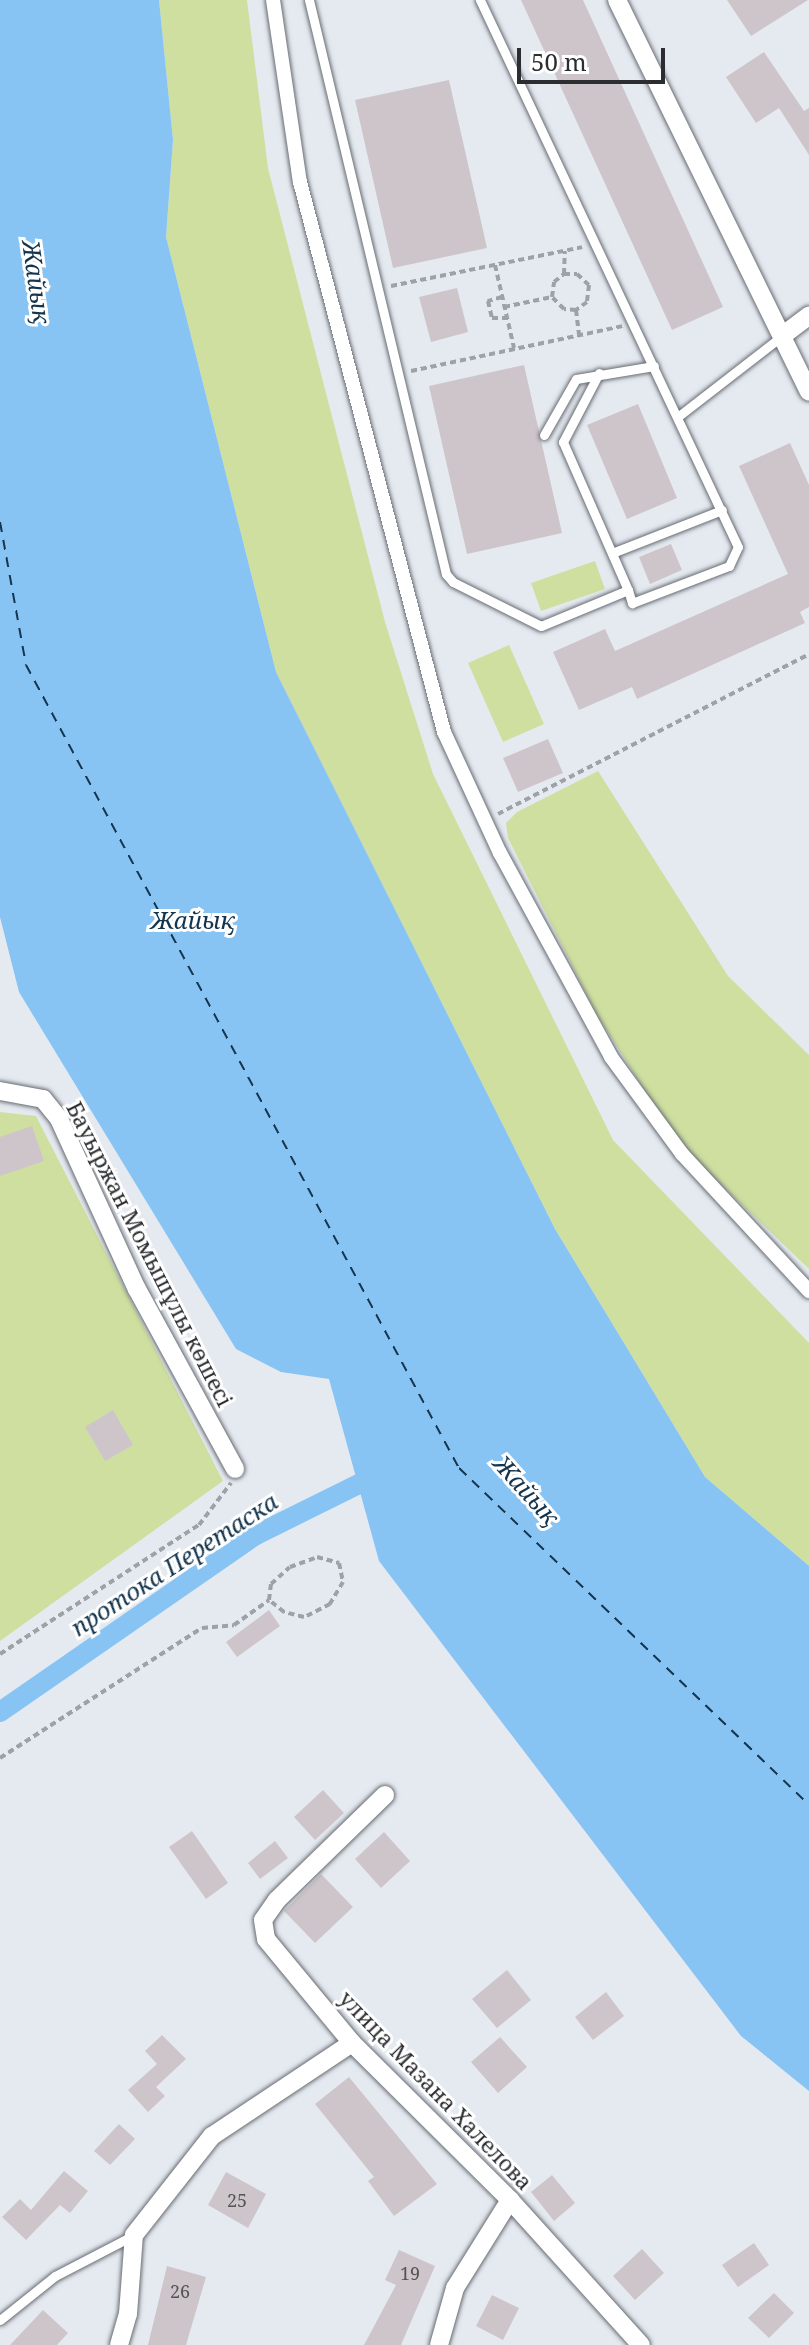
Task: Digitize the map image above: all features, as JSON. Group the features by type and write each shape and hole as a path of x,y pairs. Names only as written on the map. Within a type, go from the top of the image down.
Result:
{"street":[{"path":"273,0 300,182 444,732 485,821 611,1057 682,1154 809,1291"},
{"path":"617,0 809,392"},
{"path":"782,336 809,316"},
{"name":"Бауыржан Момышұлы көшесі","path":"0,1091 43,1099 59,1119 137,1289 235,1469"},
{"name":"улица Мазана Халелова","path":"385,1795 263,1920 266,1939 352,2043 510,2200 641,2345"},
{"path":"119,2345 128,2314 134,2235 212,2136 352,2043"},
{"path":"439,2345 455,2288 510,2200"}],"lane":[{"path":"309,0 446,574 453,582 541,626 628,590"},
{"path":"480,0 680,415 722,510 738,547 729,566 632,603 563,442 599,373"},
{"path":"680,415 782,336"},
{"path":"544,435 576,379 654,366"},
{"path":"612,553 722,510"},
{"path":"0,2320 55,2276 134,2235"}],"path":[{"path":"394,300 391,286 597,244"},
{"path":"564,274 565,251"},
{"path":"495,265 514,349"},
{"path":"564,274 577,274 589,285 587,302 576,310 564,309 552,297 554,282 564,274"},
{"path":"502,297 488,301 492,318 507,318"},
{"path":"504,307 552,297"},
{"path":"576,310 579,335"},
{"path":"407,357 410,371 634,323"},
{"path":"485,821 809,654"},
{"path":"0,1654 199,1525 229,1490 235,1469"},
{"path":"0,1758 202,1628 234,1625 269,1600 271,1584 290,1567 317,1557 339,1563 343,1582 330,1604 304,1617 284,1612 269,1600"}],"green space":[{"path":"159,0 247,0 268,168 385,622 433,774 613,1140 809,1343 809,1566 705,1477 555,1229 276,672 166,237 173,140"},
{"path":"595,561 605,589 541,611 531,583"},
{"path":"509,645 544,724 503,742 468,663"},
{"path":"598,771 728,976 809,1055 809,1269 678,1143 597,1015 508,838 506,823 517,812"},
{"path":"0,1112 36,1116 223,1481 0,1641"}],"water":[{"name":"Жайық","path":"0,0 159,0 173,140 166,237 276,672 555,1229 705,1477 809,1566 809,2091 741,2036 379,1561 329,1379 281,1372 236,1349 19,992 0,917"}],"building":[{"path":"521,0 583,0 723,307 672,330"},
{"path":"727,0 808,0 751,36"},
{"path":"764,52 804,111 809,108 809,155 779,108 756,123 726,77"},
{"path":"449,80 487,248 393,268 355,100"},
{"path":"457,288 468,332 431,342 419,297"},
{"path":"524,365 562,533 467,554 429,386"},
{"path":"638,404 677,498 627,519 587,425"},
{"path":"790,443 809,485 809,607 800,612 805,623 637,699 632,687 579,710 553,652 605,629 615,651 788,574 739,466"},
{"path":"671,544 682,570 650,584 639,557"},
{"path":"548,739 563,773 518,792 503,758"},
{"path":"32,1126 44,1161 0,1176 0,1137"},
{"path":"113,1410 133,1445 105,1461 85,1427"},
{"path":"269,1610 280,1626 237,1657 226,1642"},
{"path":"323,1790 344,1813 315,1840 294,1817"},
{"path":"192,1831 228,1883 206,1899 169,1847"},
{"path":"384,1832 410,1861 381,1888 355,1859"},
{"path":"275,1841 288,1858 260,1879 248,1863"},
{"path":"321,1874 353,1907 315,1943 284,1911"},
{"path":"507,1970 531,2000 497,2028 472,1999"},
{"path":"606,1992 624,2016 593,2040 575,2017"},
{"path":"162,2035 186,2059 156,2087 165,2096 148,2112 128,2090 157,2064 145,2051"},
{"path":"500,2037 527,2067 498,2093 471,2062"},
{"path":"349,2077 437,2184 394,2216 368,2181 374,2177 315,2104"},
{"path":"119,2124 135,2139 110,2165 94,2151"},
{"path":"64,2171 88,2191 70,2213 60,2205 26,2240 2,2217 20,2199 31,2210"},
{"path":"226,2172 266,2194 248,2228 208,2205"},
{"path":"552,2175 575,2203 554,2221 531,2192"},
{"path":"754,2243 769,2265 738,2287 722,2265"},
{"path":"642,2249 664,2273 635,2300 613,2276"},
{"path":"399,2250 435,2266 401,2345 364,2345 396,2285 385,2280"},
{"path":"167,2266 206,2277 186,2345 148,2345"},
{"path":"774,2293 794,2313 769,2338 748,2318"},
{"path":"492,2295 519,2308 503,2340 476,2326"},
{"path":"43,2310 68,2333 57,2345 10,2345"}],"waterway":[{"name":"протока Перетаска","path":"0,1712 256,1535 381,1473"}],"ferry route":[{"path":"0,522 26,665 459,1468 809,1805"}]}
